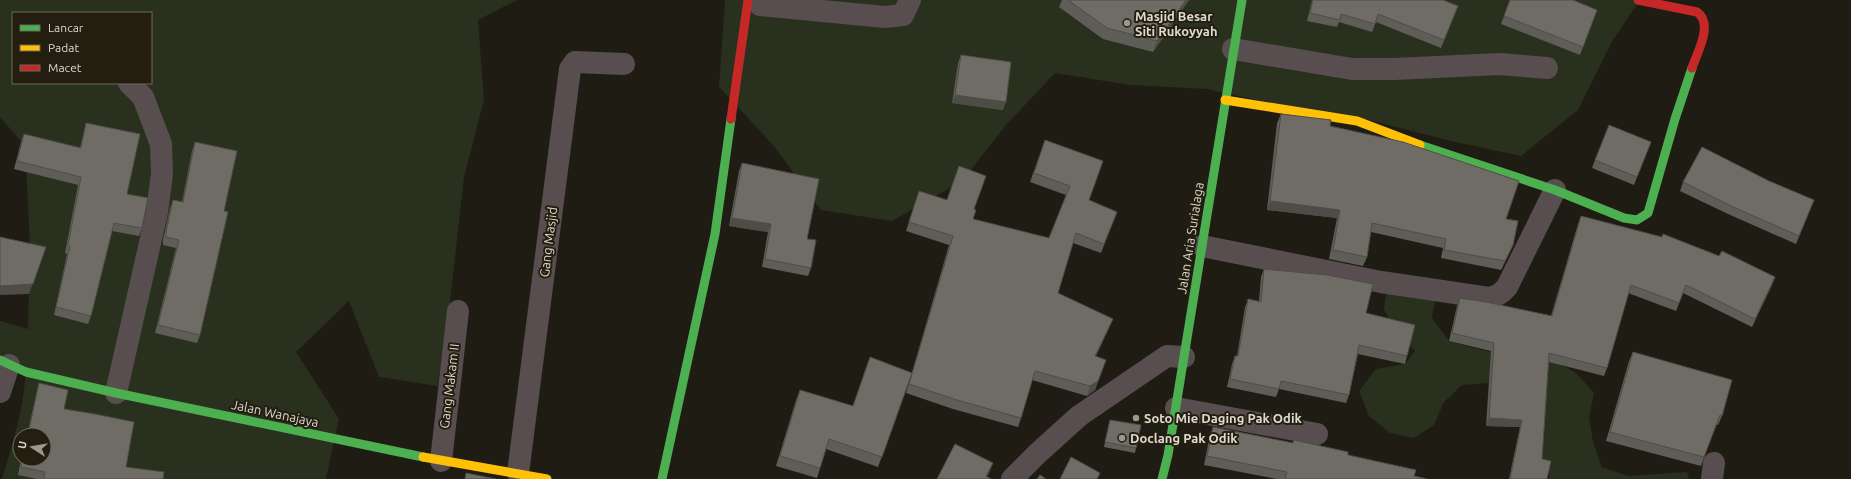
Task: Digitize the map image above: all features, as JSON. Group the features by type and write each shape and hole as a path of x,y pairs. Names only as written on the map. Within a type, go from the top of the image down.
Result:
{"street":[{"path":"662,479 715,234 754,2 885,17 903,15 910,0"},
{"name":"Jalan Aria Surialaga","path":"1162,479 1168,456 1242,0"},
{"path":"1225,100 1357,121 1402,139 1556,190 1634,220 1642,219 1648,213 1675,119 1706,30 1704,20 1697,12 1638,0"},
{"path":"1233,50 1352,69 1394,69 1500,64 1547,68"},
{"name":"Gang Masjid","path":"518,473 570,69 575,62 624,64"},
{"path":"116,393 157,212 162,174 161,144 143,97 130,84"},
{"path":"1202,246 1381,282 1488,298 1496,297 1502,294 1507,287 1556,190"},
{"name":"Gang Makam II","path":"440,461 458,311"},
{"path":"1012,479 1079,416 1167,356 1184,356"},
{"path":"0,392 5,363"},
{"name":"Jalan Wanajaya","path":"5,363 26,372 116,393 440,461 548,479"},
{"path":"1176,408 1318,434"}],"green space":[{"path":"0,0 517,0 478,20 484,100 464,177 448,319 438,386 379,377 349,301 296,352 339,419 326,479 2,479 12,445 12,467 52,467 52,427 17,427 23,399 26,372 0,359 0,321 28,329 30,244 25,146 0,117"},
{"path":"725,0 1640,0 1611,43 1578,110 1521,156 1451,141 1357,117 1284,106 1207,89 1130,85 1055,73 1006,125 962,181 892,221 821,210 773,145 719,87"},
{"path":"1387,288 1436,294 1432,318 1449,341 1477,349 1504,354 1528,366 1555,361 1576,373 1594,393 1589,417 1593,442 1602,467 1628,476 1687,472 1689,479 1550,479 1548,469 1540,457 1542,429 1489,383 1462,385 1444,402 1434,425 1414,438 1390,433 1369,416 1359,391 1376,369 1405,364 1415,351 1397,334 1384,309"}],"building":[{"name":"Masjid Besar Siti Rukoyyah","path":"1068,0 1186,0 1157,41 1107,28"},
{"path":"1313,0 1443,0 1458,6 1444,40 1378,14 1375,24 1341,14 1340,20 1310,13"},
{"path":"1510,0 1573,0 1597,10 1583,47 1504,16"},
{"path":"961,55 1011,62 1006,102 955,95"},
{"path":"1281,114 1331,120 1330,126 1403,142 1519,181 1506,219 1518,221 1513,245 1505,261 1444,250 1446,239 1372,223 1367,257 1333,250 1340,210 1270,201"},
{"path":"86,123 140,134 127,194 148,198 142,228 114,223 91,316 56,307 70,246 68,245 81,177 17,161 24,134 81,148"},
{"path":"1609,125 1651,142 1637,177 1595,160"},
{"path":"1045,140 1103,161 1089,200 1117,212 1104,244 1076,233 1058,293 1113,319 1095,356 1106,360 1098,381 1090,386 1035,371 1021,418 957,400 909,384 953,236 909,222 919,191 947,200 959,166 986,176 974,209 976,210 973,219 1049,238 1070,186 1034,173"},
{"path":"195,142 237,151 224,211 228,212 200,335 158,325 179,240 166,237 166,232 173,200 183,202"},
{"path":"1702,147 1769,181 1814,200 1799,236 1731,206 1683,182"},
{"path":"742,163 819,179 807,239 816,240 811,268 765,259 771,224 732,218"},
{"path":"1581,216 1662,237 1663,234 1719,256 1722,251 1775,277 1755,319 1686,285 1679,303 1631,285 1607,368 1549,353 1542,459 1551,461 1547,479 1510,479 1522,420 1489,418 1494,343 1452,333 1460,298 1552,316"},
{"path":"0,237 46,247 33,284 0,286"},
{"path":"1264,269 1327,275 1373,284 1366,313 1415,325 1407,356 1359,345 1349,395 1281,381 1279,389 1230,379 1235,356 1238,356 1248,299 1261,302"},
{"path":"1633,352 1732,380 1722,416 1720,415 1704,457 1610,432"},
{"path":"870,357 912,373 882,457 829,439 820,468 780,456 800,390 853,406"},
{"path":"39,383 68,390 64,409 134,422 126,467 164,472 163,479 44,479 45,472 21,467 52,467 52,427 30,427"},
{"name":"Doclang Pak Odik","path":"1110,420 1141,425 1136,448 1105,442"},
{"path":"1213,427 1293,443 1294,440 1348,452 1348,455 1416,470 1414,476 1427,479 1285,479 1287,472 1207,456"},
{"path":"955,444 993,463 986,476 991,479 937,479"},
{"path":"1071,457 1100,473 1097,479 1060,479"},
{"path":"466,473 496,479 465,479"},
{"path":"1040,475 1046,479 1037,479"}],"traffic: fast":[{"path":"1162,479 1168,455 1242,0"},
{"path":"1420,145 1555,190 1624,218 1637,220 1648,213 1675,119 1692,68"},
{"path":"662,479 715,234 731,119"},
{"path":"0,360 26,372 116,393 423,457"}],"traffic: slow":[{"path":"1225,100 1357,121 1420,145"},
{"path":"423,457 547,479"}],"traffic: jam":[{"path":"731,119 748,0"},
{"path":"1638,0 1697,12 1702,17 1704,24 1703,39 1692,68"}],"place":[{"name":"Masjid Besar Siti Rukoyyah","path":"1127,23"},
{"name":"Soto Mie Daging Pak Odik","path":"1136,418"},
{"name":"Doclang Pak Odik","path":"1122,438"}]}
